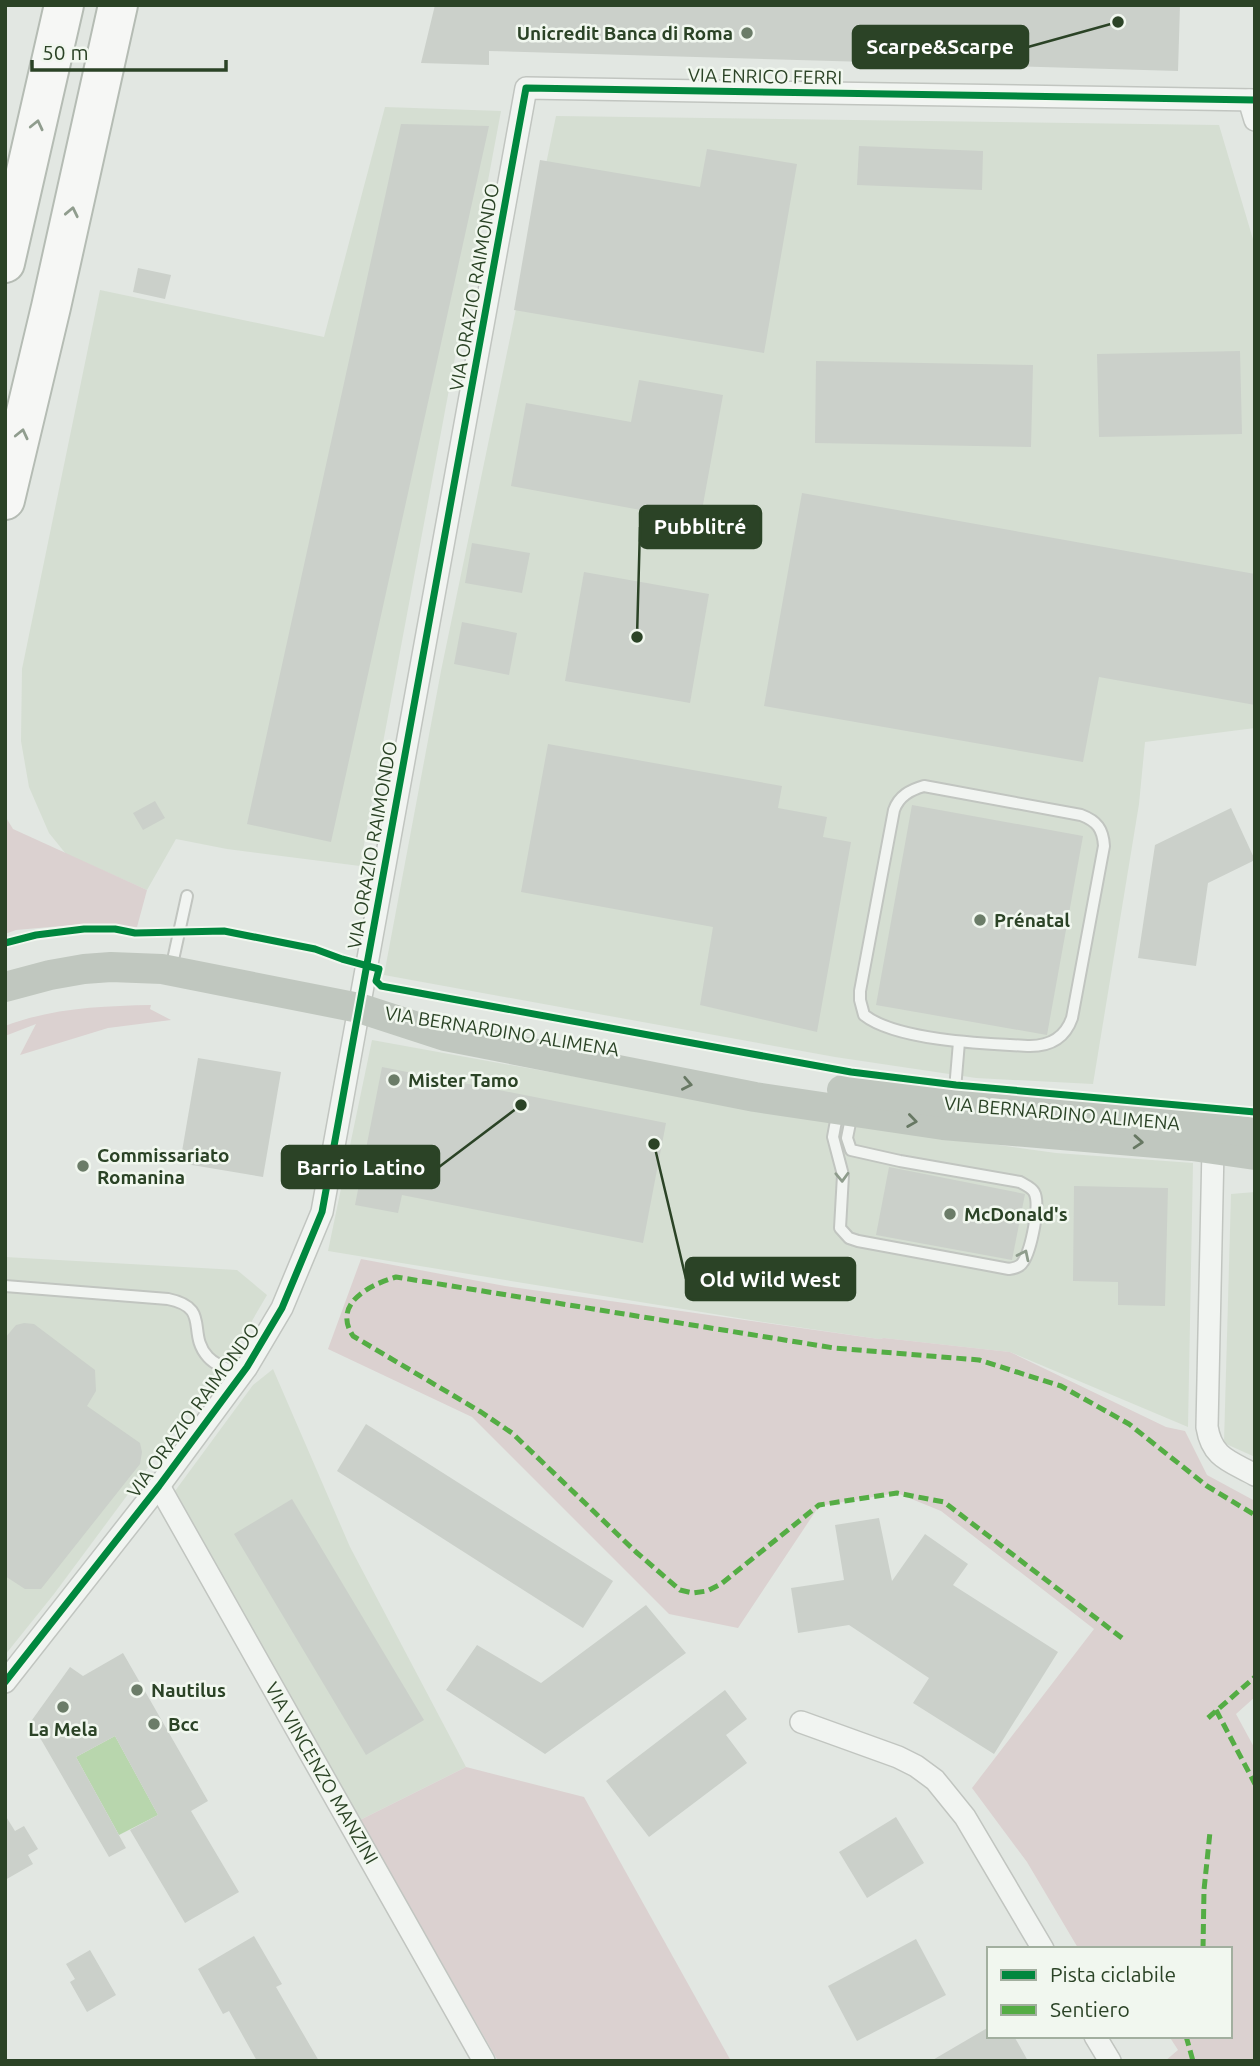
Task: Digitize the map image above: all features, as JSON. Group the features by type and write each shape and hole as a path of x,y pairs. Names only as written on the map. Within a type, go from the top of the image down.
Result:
{"highway":[{"path":"5,263 64,5"},
{"path":"5,500 118,5"}],"street":[{"name":"VIA ENRICO FERRI","path":"526,88 1253,106"},
{"name":"VIA ORAZIO RAIMONDO","path":"9,1669 159,1486 242,1375 282,1308 321,1212 526,88"},
{"path":"18,984 68,972 111,967 171,970 359,1008"},
{"name":"VIA BERNARDINO ALIMENA","path":"359,1008 463,1021 809,1086 1255,1133"},
{"name":"VIA BERNARDINO ALIMENA","path":"359,1008 453,1037 736,1093 845,1111 999,1131 1255,1155"},
{"path":"1213,1149 1207,1427 1214,1449 1223,1458 1255,1475"},
{"name":"VIA VINCENZO MANZINI","path":"159,1486 485,2061"},
{"path":"801,1723 898,1756 935,1780 965,1817 1042,1947"},
{"path":"1097,2038 1110,2061"}],"lane":[{"path":"932,786 1081,815 1096,822 1103,832 1104,846 1070,1026 1058,1040 1040,1046 960,1042 885,1027 870,1020 861,1009 860,991 896,804 914,789 932,786"},
{"path":"171,970 187,896"},
{"path":"954,1103 960,1042"},
{"path":"845,1111 847,1138 851,1150 1020,1182 1030,1187 1035,1193 1036,1213 1030,1244 1023,1262 1017,1268 1009,1269 858,1241 843,1234 839,1228 839,1215 843,1175 833,1137 845,1111"},
{"path":"5,1286 168,1299 183,1303 196,1317 200,1345 209,1358 242,1375"}],"shaded area":[{"path":"385,107 501,111 360,866 227,849 176,839 147,890 66,854 49,833 29,787 21,741 22,669 100,290 324,337"},
{"path":"556,116 1219,125 1255,246 1255,728 1145,742 1139,804 1093,1084 976,1078 835,1057 384,975 441,671"},
{"path":"5,816 13,829 147,890 137,927 84,924 16,930 5,934"},
{"path":"151,1005 150,1009 171,1020 108,1028 20,1055 36,1024 5,1036 5,1026 41,1015 95,1007"},
{"path":"372,1040 798,1117 1056,1153 1193,1163 1188,1427 1010,1352 879,1339 763,1322 328,1251"},
{"path":"1255,1192 1255,1457 1224,1443 1231,1194"},
{"path":"5,1257 237,1270 267,1295 235,1350 54,1594 5,1655"},
{"path":"361,1259 505,1286 879,1339 1010,1352 1166,1427 1185,1431 1207,1475 1255,1501 1255,1697 1236,1714 1255,1749 1255,2061 1165,2061 1178,2050 1170,2038 1232,2038 1232,1947 1077,1947 1027,1862 972,1788 1094,1629 941,1511 897,1493 819,1506 738,1628 669,1614 472,1417 328,1349"},
{"path":"273,1369 350,1547 466,1767 360,1820 175,1491 253,1385"},
{"path":"115,1736 158,1815 119,1835 76,1757"},
{"path":"466,1767 584,1797 731,2061 498,2061 360,1820"}],"building":[{"path":"435,5 1180,5 1178,71 489,51 489,65 421,63"},
{"path":"401,124 489,126 331,842 247,824"},
{"path":"859,146 983,151 982,190 857,185"},
{"path":"707,149 797,164 764,353 514,310 540,160 700,187"},
{"path":"138,268 171,275 165,299 133,292"},
{"path":"1240,351 1242,434 1099,437 1097,354"},
{"path":"816,361 1033,365 1031,447 815,443"},
{"path":"639,380 723,395 700,521 511,486 526,403 631,422"},
{"path":"802,493 1255,574 1255,705 1099,677 1083,762 764,706"},
{"path":"472,543 530,553 522,593 465,583"},
{"path":"584,572 709,594 690,703 565,681"},
{"path":"462,622 517,633 509,675 454,664"},
{"path":"548,744 782,786 778,808 827,817 823,837 851,842 817,1032 700,1005 713,927 521,892"},
{"path":"155,801 165,818 143,830 133,813"},
{"name":"Prénatal","path":"912,805 1083,836 1047,1035 876,1005"},
{"path":"1231,808 1255,860 1208,883 1196,966 1138,958 1155,845"},
{"path":"198,1058 281,1072 263,1177 180,1163"},
{"path":"382,1067 666,1123 643,1243 402,1195 398,1213 355,1205"},
{"name":"McDonald's","path":"889,1167 1025,1194 1012,1260 876,1235"},
{"path":"1074,1186 1168,1188 1165,1306 1118,1305 1118,1282 1073,1281"},
{"path":"34,1324 95,1370 96,1391 87,1406 140,1443 142,1452 140,1464 41,1589 25,1589 5,1576 5,1338 16,1325"},
{"path":"366,1424 613,1581 583,1628 337,1471"},
{"path":"292,1499 424,1720 366,1755 234,1534"},
{"path":"879,1518 892,1581 925,1534 968,1564 953,1585 1058,1652 994,1754 913,1703 929,1678 849,1625 798,1633 791,1588 844,1580 835,1525"},
{"path":"646,1605 686,1653 545,1754 446,1690 477,1645 541,1683"},
{"path":"123,1653 208,1801 191,1811 239,1892 185,1923 130,1830 158,1815 115,1736 76,1757 126,1848 109,1857 39,1736 27,1727 70,1667 83,1676"},
{"path":"725,1690 747,1719 726,1735 747,1763 649,1837 606,1781"},
{"path":"5,1815 15,1831 24,1826 38,1849 28,1855 33,1864 5,1880"},
{"path":"896,1817 924,1863 867,1898 839,1852"},
{"path":"254,1936 282,1984 276,1987 319,2061 257,2061 229,2011 223,2014 198,1969"},
{"path":"916,1939 946,1995 857,2041 828,1986"},
{"path":"90,1950 116,1995 87,2012 70,1982 75,1979 66,1964"},
{"path":"987,2028 987,2038 1015,2038 1028,2061 931,2061"}],"marked path":[{"path":"1122,1638 944,1502 897,1493 819,1505 721,1584 707,1591 693,1593 680,1590 636,1552 512,1433 353,1336 348,1325 350,1305 365,1291 396,1277 834,1348 979,1360 1061,1386 1129,1424 1207,1486 1255,1515"},
{"path":"1208,1718 1255,1677"},
{"path":"1216,1710 1255,1784"},
{"path":"1203,1947 1204,1890 1210,1832"},
{"path":"1187,2038 1193,2061"}],"cycle path":[{"path":"5,1682 159,1486 247,1367 282,1308 322,1212 526,88 1255,100"},
{"path":"5,943 36,935 84,929 115,929 135,933 224,931 315,949 379,969 376,981 381,986 851,1072 956,1085 1255,1112"}],"place":[{"name":"Scarpe&Scarpe","path":"1118,22"},
{"name":"Unicredit Banca di Roma","path":"747,33"},
{"name":"Pubblitré","path":"637,637"},
{"name":"Prénatal","path":"980,920"},
{"name":"Mister Tamo","path":"394,1080"},
{"name":"Barrio Latino","path":"521,1105"},
{"name":"Old Wild West","path":"654,1144"},
{"name":"Commissariato Romanina","path":"83,1166"},
{"name":"McDonald's","path":"950,1214"},
{"name":"Nautilus","path":"137,1690"},
{"name":"La Mela","path":"63,1707"},
{"name":"Bcc","path":"154,1724"}]}
